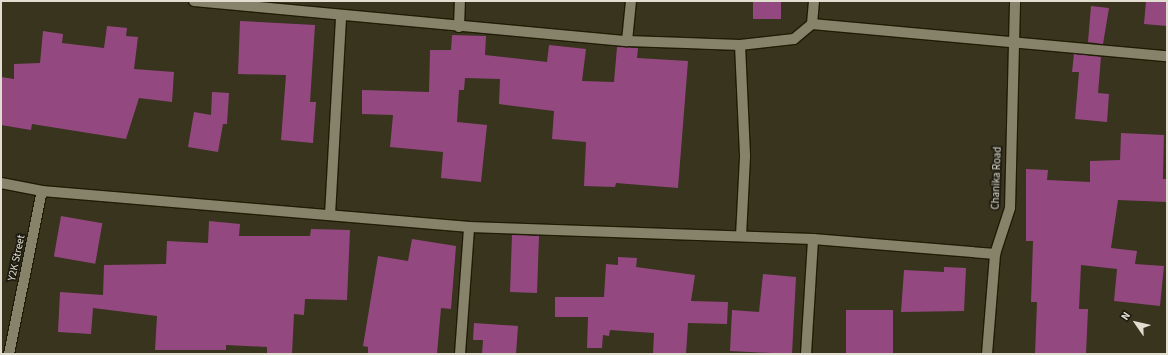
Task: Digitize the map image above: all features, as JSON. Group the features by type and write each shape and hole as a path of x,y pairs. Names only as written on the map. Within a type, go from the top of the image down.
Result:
{"street":[{"path":"194,1 341,17 627,41 740,45 794,39 812,24 814,1"},
{"path":"459,27 460,1"},
{"path":"627,41 631,1"},
{"name":"Chanika Road","path":"987,354 995,254 1010,208 1012,44 1015,1"},
{"path":"330,216 341,17"},
{"path":"812,24 1012,44 1167,56"},
{"path":"740,45 745,157 741,236"},
{"path":"1,183 42,191 469,227 812,239 995,254"},
{"name":"Y2K Street","path":"9,354 42,191"},
{"path":"460,354 469,227"},
{"path":"806,354 812,239"}],"building":[{"path":"753,1 781,1 781,19 753,19"},
{"path":"1146,1 1167,1 1167,26 1144,24"},
{"path":"1091,6 1109,8 1103,44 1088,42"},
{"path":"240,21 315,25 310,102 316,102 313,143 281,140 286,75 238,74"},
{"path":"107,26 127,28 126,36 138,37 134,69 174,72 172,102 139,98 126,139 32,124 31,130 1,125 1,77 14,79 14,64 40,63 43,31 63,34 62,43 104,48"},
{"path":"452,35 486,36 485,55 547,62 549,45 586,49 582,81 614,82 617,47 638,48 637,58 688,61 678,188 616,183 615,187 584,186 586,142 552,139 554,111 499,104 500,79 465,78 464,90 459,90 457,122 487,125 481,182 441,178 443,152 390,147 393,115 362,114 362,90 429,92 430,50 451,50"},
{"path":"1074,54 1101,57 1098,93 1109,94 1107,122 1075,119 1079,72 1072,72"},
{"path":"212,92 229,93 227,124 223,124 218,152 188,147 194,112 211,115"},
{"path":"1121,133 1164,135 1163,179 1167,179 1167,202 1118,200 1111,248 1137,251 1135,264 1164,266 1160,306 1114,301 1117,269 1081,265 1079,309 1088,309 1086,354 1035,354 1037,302 1031,302 1033,241 1026,241 1026,169 1048,170 1047,180 1090,182 1090,161 1120,160"},
{"path":"61,216 102,223 95,264 54,256"},
{"path":"209,221 240,224 239,236 310,236 311,229 350,230 347,300 305,299 304,315 294,314 292,354 267,354 267,347 226,345 226,350 155,350 157,316 93,308 91,334 58,332 60,292 103,295 104,265 166,264 167,241 208,243"},
{"path":"512,235 539,236 537,293 510,292"},
{"path":"412,239 456,246 451,309 441,308 437,354 368,353 368,347 363,346 378,256 408,261"},
{"path":"618,257 637,258 636,267 695,275 691,301 728,302 727,324 688,323 686,354 653,354 654,333 610,330 609,336 603,335 602,348 587,348 588,317 555,317 555,297 604,297 606,264 618,265"},
{"path":"944,267 966,268 964,311 901,312 904,270 944,272"},
{"path":"763,274 796,277 792,354 730,351 732,310 759,312"},
{"path":"846,310 893,310 893,354 846,354"},
{"path":"474,323 518,326 516,354 482,354 483,340 473,340"}]}
